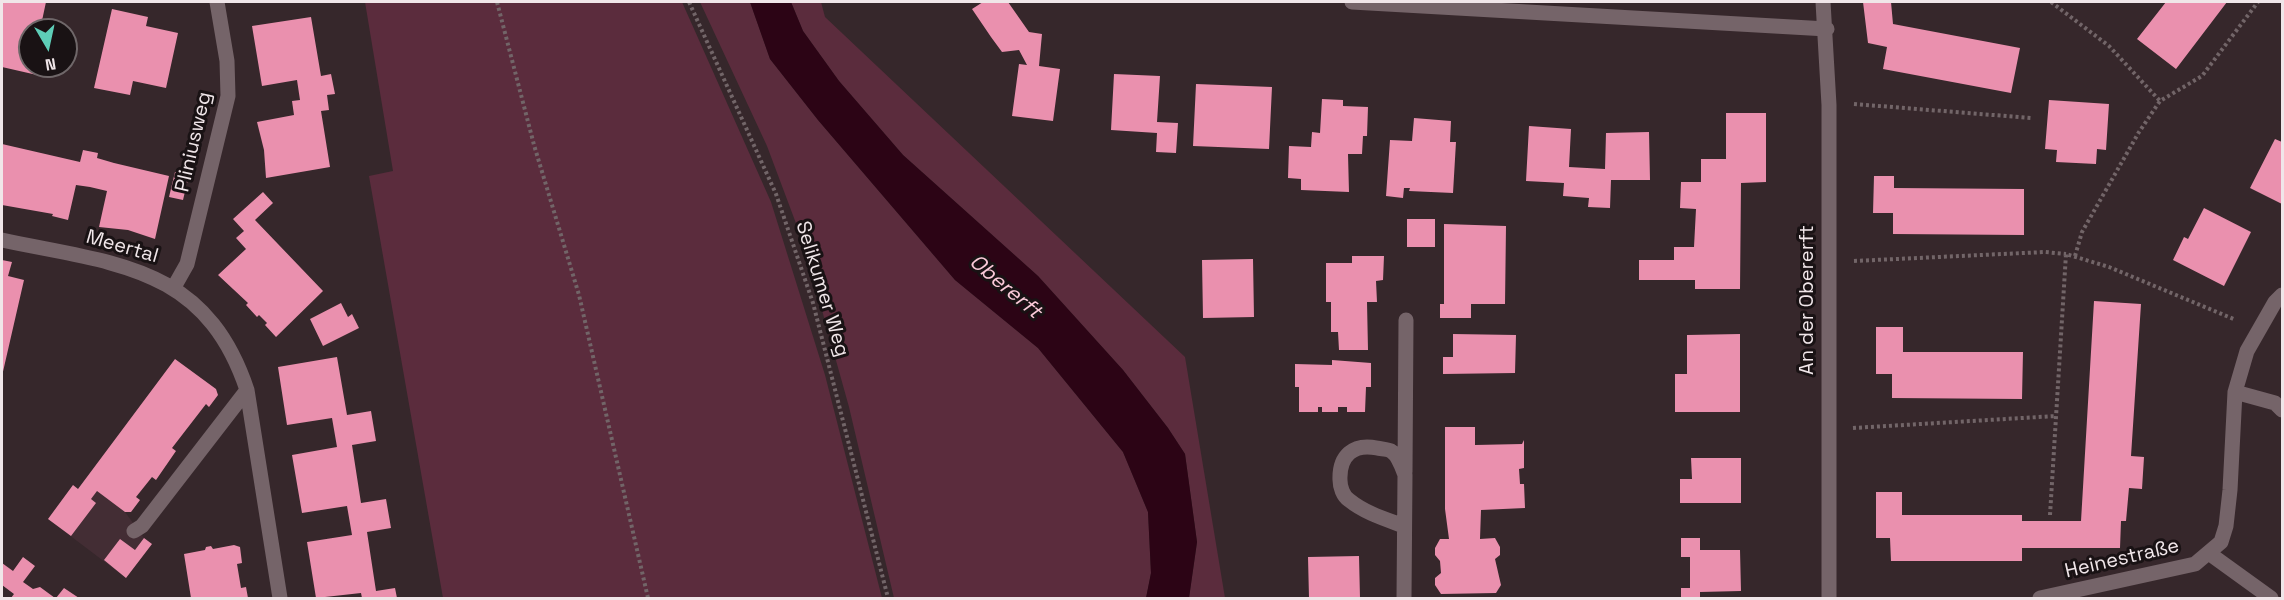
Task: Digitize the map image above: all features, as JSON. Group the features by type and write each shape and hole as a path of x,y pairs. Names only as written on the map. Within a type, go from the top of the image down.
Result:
{"street":[{"name":"Pliniusweg","path":"174,287 187,264 228,96 227,61 217,2"},
{"path":"1352,2 1827,30"},
{"name":"An der Obererft","path":"1823,2 1827,30 1829,105 1830,598"},
{"name":"Meertal","path":"2,240 138,270 174,287 218,329 240,369 247,390 280,598"},
{"name":"Heinestraße","path":"2040,598 2195,564 2210,554 2220,543 2226,526 2235,392 2247,351 2256,333 2283,295"},
{"path":"1404,598 1406,320"},
{"path":"134,531 142,526 247,390"},
{"path":"2235,392 2275,403 2283,410"},
{"path":"1404,526 1365,511 1347,499 1340,486 1340,466 1348,452 1359,447 1372,447 1391,451 1401,463 1405,475"},
{"name":"Heinestraße","path":"2210,554 2271,598"}],"path":[{"path":"497,2 534,145 579,295 648,598"},
{"name":"Selikumer Weg","path":"690,2 776,194 810,292 888,598"},
{"path":"2051,2 2109,46 2160,101"},
{"path":"2075,257 2082,232 2139,132 2160,101 2202,76 2258,2"},
{"path":"1829,105 1864,104 2031,118"},
{"path":"1829,262 2045,252 2066,254 2226,314 2256,333"},
{"path":"2050,515 2066,254"},
{"path":"1829,430 2056,416"}],"shaded area":[{"path":"365,2 682,2 771,202 825,375 882,598 443,598 369,176 393,171"},
{"path":"700,2 750,2 770,59 818,120 955,280 1038,348 1123,452 1148,512 1151,573 1146,598 894,598 849,407 803,242 767,146"},
{"path":"791,2 821,2 825,17 1185,357 1225,598 1189,598 1197,542 1185,454 1168,428 1123,370 1038,276 903,155 839,81 803,31"},
{"path":"84,481 125,512 144,538 152,544 126,578 48,519 73,485 78,489"}],"water":[{"name":"Obererft","path":"750,2 791,2 803,31 839,81 903,155 1038,276 1123,370 1168,428 1185,454 1197,542 1189,598 1146,598 1151,573 1148,512 1123,452 1038,348 955,280 818,120 770,59"}],"building":[{"path":"2,2 46,2 43,18 18,18 18,71 2,67"},
{"path":"983,2 1008,2 1029,32 1042,34 1039,66 1060,69 1053,121 1012,116 1019,64 1027,65 1019,50 1002,52 991,37 972,9"},
{"path":"1863,2 1891,2 1893,24 2020,48 2011,93 1883,69 1887,47 1868,43"},
{"path":"2166,2 2227,2 2176,69 2137,39"},
{"path":"112,9 148,17 146,26 178,33 166,88 133,81 130,95 94,88"},
{"path":"311,17 321,76 331,74 335,94 327,95 329,110 321,111 330,167 266,178 264,150 257,122 294,115 292,101 300,100 297,80 262,86 252,26"},
{"path":"1114,74 1160,76 1157,122 1178,123 1176,153 1156,152 1157,133 1111,130"},
{"path":"1196,84 1272,87 1269,149 1193,146"},
{"path":"1322,99 1343,100 1343,106 1368,107 1367,136 1363,136 1362,154 1348,154 1349,192 1301,190 1301,179 1288,178 1289,146 1311,147 1312,132 1320,133"},
{"path":"2049,100 2109,104 2106,150 2097,149 2096,164 2056,162 2057,150 2045,149"},
{"path":"1726,113 1766,113 1766,182 1741,183 1740,289 1695,289 1695,280 1639,280 1639,260 1674,260 1674,247 1694,247 1696,209 1680,208 1681,182 1701,182 1701,159 1726,159"},
{"path":"1414,118 1451,121 1450,142 1456,142 1453,193 1409,191 1410,188 1404,188 1403,198 1386,196 1390,140 1412,141"},
{"path":"1529,126 1571,129 1569,167 1605,169 1606,133 1649,132 1650,180 1611,180 1610,208 1588,207 1589,198 1563,196 1564,183 1526,181"},
{"path":"2275,139 2282,142 2282,204 2250,188"},
{"path":"2,144 80,162 83,150 98,153 97,158 169,176 155,239 128,230 99,227 107,191 90,187 76,185 68,220 52,216 53,214 2,205"},
{"path":"175,172 189,175 183,200 169,197"},
{"path":"1874,176 1894,176 1894,188 2024,189 2024,235 1893,234 1893,213 1873,213"},
{"path":"263,192 273,203 255,220 323,291 276,337 265,325 267,323 259,315 257,317 246,305 248,303 218,275 246,249 236,238 244,231 233,219"},
{"path":"2204,208 2251,232 2224,286 2173,260 2184,237 2188,239"},
{"path":"1407,219 1435,219 1435,247 1407,247"},
{"path":"1444,224 1506,226 1505,304 1471,304 1471,318 1440,318 1440,304 1444,304"},
{"path":"1352,256 1384,256 1383,280 1376,281 1377,302 1367,302 1368,350 1339,350 1338,332 1331,332 1331,302 1326,302 1326,263 1352,263"},
{"path":"1253,259 1254,317 1203,318 1202,260"},
{"path":"2,260 12,262 8,276 24,280 2,376"},
{"path":"2094,301 2141,304 2131,456 2144,457 2142,489 2129,488 2126,521 2121,521 2120,548 2022,548 2022,561 1891,561 1890,538 1876,538 1876,492 1902,492 1902,515 2022,515 2022,521 2081,521"},
{"path":"341,303 348,317 352,314 359,328 323,346 310,319"},
{"path":"1876,327 1903,327 1903,352 2023,352 2022,399 1892,398 1892,374 1876,374"},
{"path":"1453,334 1516,335 1515,373 1443,374 1443,357 1453,357"},
{"path":"1740,334 1740,412 1675,412 1675,374 1687,374 1687,335"},
{"path":"337,357 347,415 371,411 376,441 352,445 361,503 386,499 391,528 367,532 376,591 395,588 397,598 362,598 361,593 316,598 307,542 352,535 347,506 302,513 292,455 337,447 332,418 287,425 278,367"},
{"path":"175,359 216,389 218,395 209,407 206,404 172,448 176,451 156,480 152,477 136,497 140,500 131,512 125,512 97,491 91,499 96,503 71,536 48,519 73,485 78,489"},
{"path":"1332,360 1371,363 1371,387 1366,387 1365,412 1347,412 1347,407 1338,407 1338,412 1322,412 1322,407 1318,407 1318,412 1299,412 1299,387 1295,387 1295,364 1332,365"},
{"path":"1445,427 1475,427 1475,445 1522,444 1524,440 1524,468 1519,469 1520,484 1524,484 1525,508 1481,510 1480,539 1495,538 1500,547 1500,555 1495,559 1501,585 1496,593 1441,594 1435,585 1435,578 1441,573 1440,561 1435,555 1435,548 1440,539 1449,539 1445,509"},
{"path":"1691,458 1741,458 1741,503 1680,503 1680,479 1692,479"},
{"path":"144,538 152,544 126,578 104,560 120,539 135,550"},
{"path":"1681,538 1700,538 1700,550 1740,550 1741,591 1700,592 1700,598 1681,598 1681,588 1690,588 1690,557 1681,557"},
{"path":"234,545 240,547 242,563 237,564 241,588 246,587 248,598 191,598 184,554 205,550 206,547 211,546 213,549"},
{"path":"1359,556 1360,598 1309,598 1308,557"},
{"path":"23,557 35,566 23,582 33,589 40,587 55,598 11,598 14,594 2,585 2,563 13,571"},
{"path":"64,588 79,598 56,598"}]}
